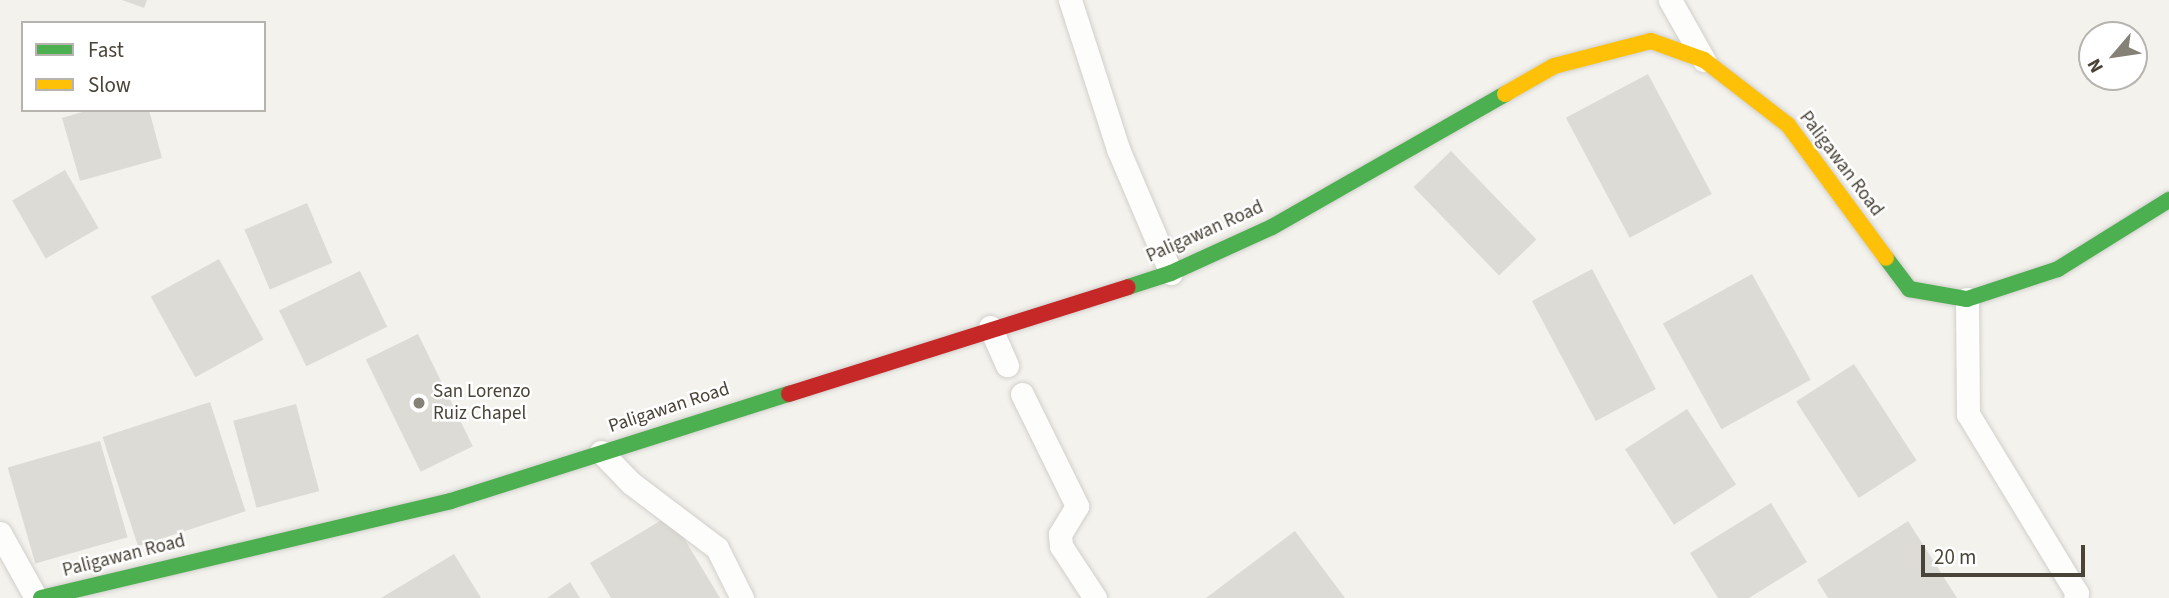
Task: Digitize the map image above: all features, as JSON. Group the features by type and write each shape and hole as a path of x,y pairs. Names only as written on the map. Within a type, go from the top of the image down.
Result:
{"street":[{"name":"Paligawan Road","path":"39,598 451,501 990,327 1171,273 1272,227 1553,66 1651,41 1704,60 1788,125 1909,289 1967,299 2057,270 2169,200"}],"lane":[{"path":"1070,0 1118,149 1171,273"},
{"path":"1670,0 1704,60"},
{"path":"1967,299 1968,414 2077,593 2075,598"},
{"path":"990,327 1007,365"},
{"path":"1022,394 1077,506 1060,534 1061,546 1096,598"},
{"path":"601,452 631,483 717,548 742,598"},
{"path":"0,533 39,598"}],"building":[{"path":"122,0 147,0 144,8"},
{"path":"1648,74 1712,194 1630,238 1566,118"},
{"path":"82,112 150,112 162,158 80,181 62,118"},
{"path":"1451,151 1536,239 1499,276 1414,187"},
{"path":"65,170 99,228 46,259 12,200"},
{"path":"307,203 332,263 270,289 244,230"},
{"path":"219,259 264,339 195,377 151,297"},
{"path":"1592,269 1656,389 1596,421 1532,301"},
{"path":"360,271 387,327 306,366 279,310"},
{"path":"1752,274 1811,380 1721,429 1663,323"},
{"name":"San Lorenzo Ruiz Chapel","path":"418,334 473,446 421,472 366,359"},
{"path":"1854,364 1917,460 1859,498 1796,402"},
{"path":"210,402 246,511 138,546 103,437"},
{"path":"296,404 319,491 257,508 233,421"},
{"path":"1687,409 1736,484 1674,525 1625,449"},
{"path":"100,441 128,537 35,564 8,467"},
{"path":"1771,503 1807,562 1749,598 1718,598 1690,553"},
{"path":"670,515 720,598 611,598 590,563"},
{"path":"1908,521 1957,598 1828,598 1817,580"},
{"path":"1295,531 1345,598 1206,598"},
{"path":"454,554 481,598 381,598"},
{"path":"570,582 580,598 547,598"}],"traffic: fast":[{"path":"1128,287 1171,273 1272,227 1505,94"},
{"path":"1886,258 1909,289 1967,299 2058,269 2169,200"},
{"path":"41,598 451,501 789,394"}],"traffic: slow":[{"path":"1505,94 1554,66 1651,41 1704,60 1788,125 1886,258"}],"traffic: jam":[{"path":"789,394 1128,287"}],"place":[{"name":"San Lorenzo Ruiz Chapel","path":"419,403"}]}
